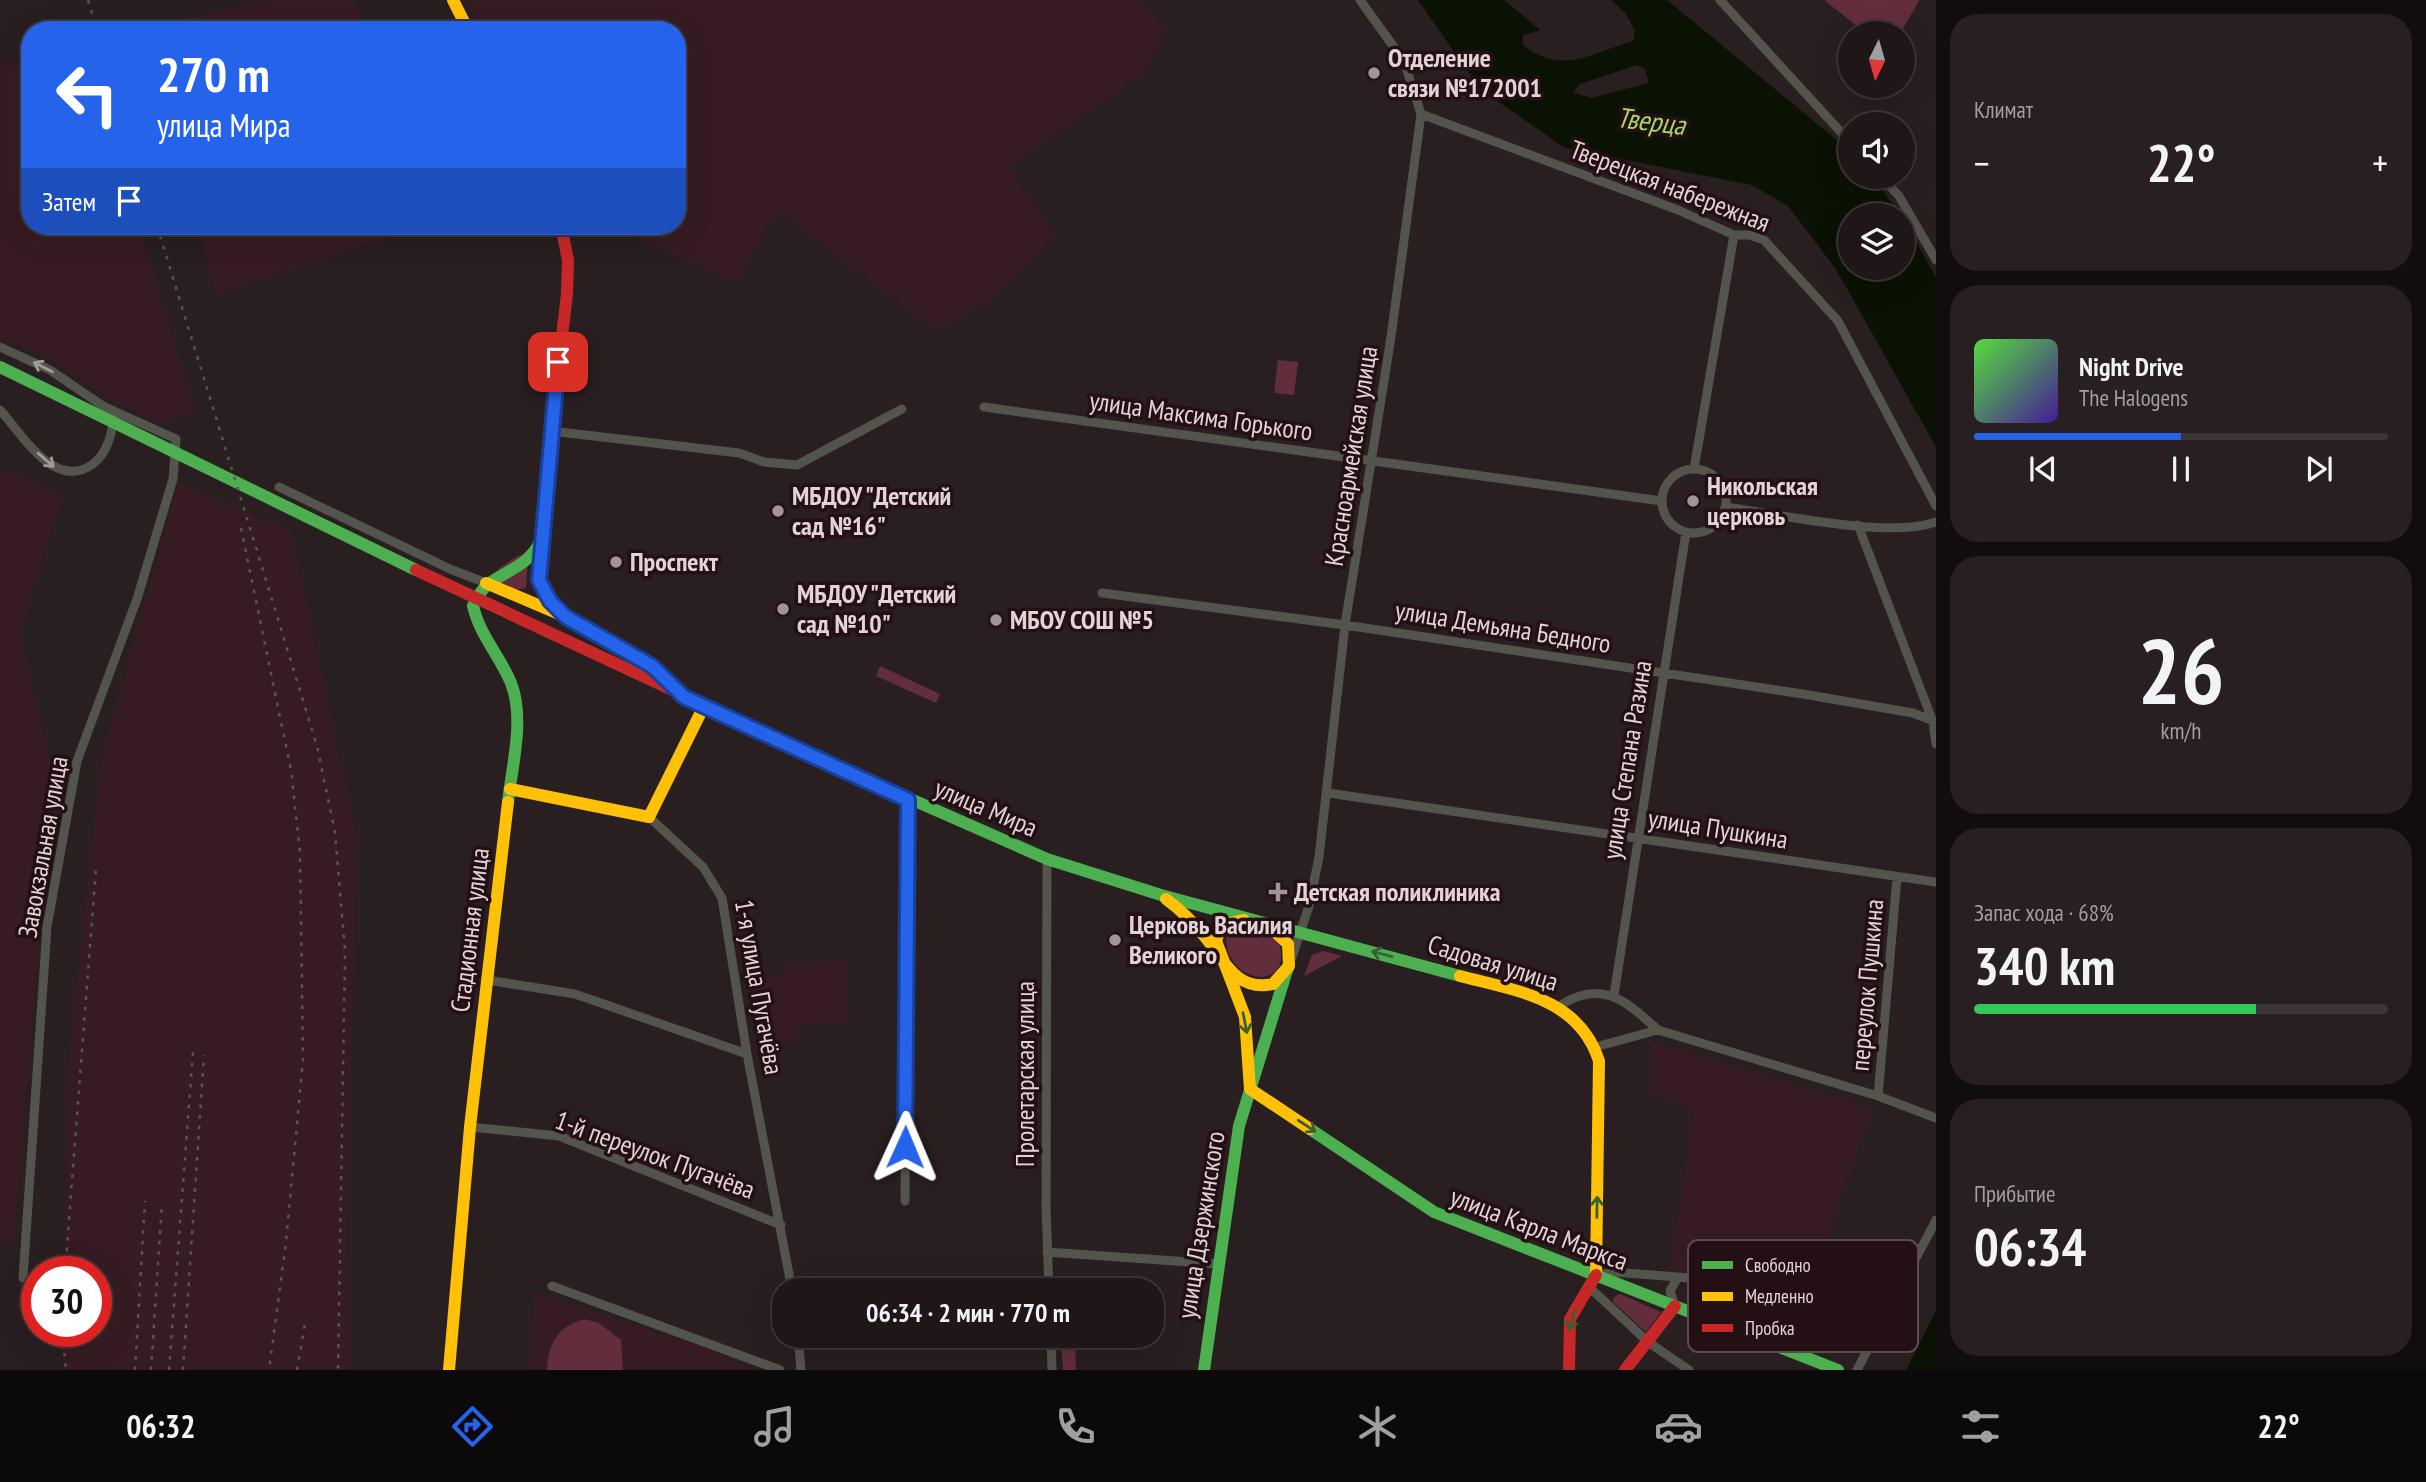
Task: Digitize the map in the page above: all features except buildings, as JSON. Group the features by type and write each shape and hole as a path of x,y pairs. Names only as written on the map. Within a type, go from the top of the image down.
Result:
{"main road":[{"path":"453,0 464,21"},
{"path":"539,580 551,431 567,296 568,253 563,235"},
{"path":"0,368 684,697"},
{"path":"516,571 532,558 541,540"},
{"path":"486,583 500,575 516,571 529,573 539,580"},
{"name":"улица Мира","path":"539,580 550,601 566,617 652,666 684,697 908,800 1047,859 1259,922"},
{"path":"486,583 566,617"},
{"name":"Стадионная улица","path":"449,1370 470,1127 517,728 515,698 505,670 474,617 475,600 486,583"},
{"path":"510,789 649,817 704,706"},
{"name":"улица Мира","path":"1161,895 1193,923 1222,961"},
{"path":"1222,961 1240,981 1255,987 1276,982 1288,967 1290,952 1285,940 1276,930 1259,922 1232,920 1222,926 1216,939 1222,961 1246,1024 1250,1089"},
{"name":"Садовая улица","path":"1259,922 1535,996 1559,1006 1577,1021 1595,1046"},
{"name":"улица Дзержинского","path":"1204,1370 1239,1126 1288,967"},
{"path":"1569,1370 1570,1319 1592,1281 1600,1077 1595,1046"},
{"name":"улица Карла Маркса","path":"1250,1089 1429,1210 1592,1281 1688,1311"},
{"path":"1625,1370 1675,1306"},
{"name":"улица Карла Маркса","path":"1793,1352 1836,1369"}],"street":[{"name":"Красноармейская улица","path":"1288,967 1300,932 1319,856 1345,625 1372,461 1420,114 1415,90 1401,54 1360,0"},
{"path":"1720,0 1838,129"},
{"name":"Тверецкая набережная","path":"1420,114 1678,210 1734,235 1749,234 1764,240 1838,321 1936,506"},
{"path":"1892,189 1936,260"},
{"path":"1694,469 1734,235"},
{"path":"0,347 50,370 85,392 103,406 113,420 110,437 96,461 74,472 50,465 0,410"},
{"name":"Завокзальная улица","path":"25,1256 47,927 55,870 77,761 137,598 173,479 176,439 103,406"},
{"name":"улица Максима Горького","path":"984,407 1662,501"},
{"path":"551,431 739,453 764,462 797,465 902,409"},
{"path":"1694,469 1719,481 1724,489 1726,508 1711,528 1686,532 1672,523 1662,501 1672,479 1694,469"},
{"path":"279,487 450,569 486,583"},
{"path":"1726,508 1858,525 1909,528 1936,522"},
{"path":"1858,525 1935,722 1936,744"},
{"name":"улица Степана Разина","path":"1615,995 1686,532"},
{"name":"улица Демьяна Бедного","path":"1102,593 1345,625 1664,673 1913,713 1935,722"},
{"name":"улица Пушкина","path":"1328,793 1936,882"},
{"path":"905,1201 908,800"},
{"name":"1-я улица Пугачёва","path":"649,817 703,867 720,891 747,1054 790,1278"},
{"name":"Пролетарская улица","path":"1047,859 1048,1278"},
{"name":"переулок Пушкина","path":"1878,1096 1897,877"},
{"path":"487,981 575,993 747,1054"},
{"path":"1559,1006 1582,995 1615,995 1658,1030 1878,1096 1936,1118"},
{"path":"1595,1046 1658,1030"},
{"name":"1-й переулок Пугачёва","path":"470,1127 559,1136 781,1225"},
{"path":"1918,1253 1936,1220"},
{"path":"1047,1252 1218,1264"},
{"path":"1592,1281 1613,1272 1688,1278"},
{"path":"1675,1306 1670,1291 1678,1277"},
{"name":"улица Карла Маркса","path":"1592,1281 1648,1342 1689,1370"},
{"path":"552,1286 780,1370"},
{"path":"798,1348 801,1370"},
{"path":"1051,1348 1052,1370"},
{"path":"1857,1370 1866,1352"}],"shaded area":[{"path":"269,0 353,0 361,21 180,21"},
{"path":"465,0 1136,0 1167,26 1143,74 1008,166 1056,236 983,304 937,331 777,210 736,281 629,235 686,235 686,21 476,21"},
{"path":"1824,0 1919,0 1907,21 1851,21"},
{"path":"0,56 7,66 21,62 21,235 142,235 195,413 157,423 105,395 47,357 0,338"},
{"path":"201,235 397,236 215,294"},
{"path":"1278,360 1298,362 1294,395 1274,393"},
{"path":"0,468 62,496 19,633 53,773 14,1243 0,1239"},
{"path":"178,483 290,530 357,838 347,1235 350,1370 64,1370 64,1347 112,1347 112,1256 65,1256 66,1084 100,767"},
{"path":"521,554 528,560 526,588 516,590 493,581 499,568"},
{"path":"880,666 940,694 936,703 876,676"},
{"path":"1244,927 1266,933 1279,942 1281,958 1277,969 1269,975 1259,977 1248,974 1237,966 1229,955 1226,939 1231,929"},
{"path":"1323,951 1342,956 1304,976 1312,955"},
{"path":"846,960 849,1022 796,1025 797,1041 758,1043 754,977 786,975 785,964"},
{"path":"1652,1042 1873,1109 1826,1240 1688,1240 1688,1272 1670,1270 1694,1110 1650,1091"},
{"path":"534,1292 707,1348 753,1370 530,1370"},
{"path":"1620,1294 1661,1312 1646,1332 1613,1302 1614,1297"},
{"path":"584,1319 599,1323 621,1340 623,1370 547,1370 556,1337 567,1326"},
{"path":"1061,1348 1075,1348 1076,1370 1063,1370"}],"water":[{"name":"Тверца","path":"1418,0 1504,0 1540,30 1523,35 1523,45 1537,54 1564,61 1590,56 1633,41 1635,30 1625,13 1611,0 1667,0 1838,141 1838,189 1882,189 1891,203 1838,203 1838,273 1788,206 1752,185 1565,148 1480,89","holes":["1637,65 1645,69 1649,83 1591,98 1573,92 1580,84"]},
{"path":"1915,241 1936,277 1936,447 1842,280 1915,280"},
{"path":"1936,1310 1936,1370 1906,1370 1915,1352 1918,1352 1918,1346"}],"railway":[{"path":"88,0 94,21"},
{"path":"160,235 317,746 335,832 345,951 338,1370"},
{"path":"241,528 291,770 300,852 303,1060 286,1242 269,1370"},
{"path":"66,1256 96,868"},
{"path":"169,1370 193,1052"},
{"path":"183,1370 204,1055"},
{"path":"135,1370 145,1201"},
{"path":"151,1370 162,1203"},
{"path":"297,1370 305,1324"},
{"path":"64,1347 66,1370"}],"traffic: fast":[{"path":"0,367 416,570"},
{"path":"508,802 516,742 515,697 511,683 480,627 473,606 487,585 525,561 541,540"},
{"path":"556,606 588,631 651,666 679,692"},
{"path":"822,760 1047,859 1161,895 1460,976"},
{"path":"1204,1370 1239,1126 1288,967"},
{"path":"1310,1129 1434,1212 1688,1311"},
{"path":"1792,1352 1838,1370"}],"traffic: slow":[{"path":"453,0 464,21"},
{"path":"486,583 559,614"},
{"path":"510,789 649,817 704,706"},
{"path":"449,1370 470,1127 508,802"},
{"path":"1166,899 1197,927 1233,973 1250,984 1273,984 1289,966 1288,944 1270,927"},
{"path":"1244,920 1226,925 1216,941 1245,1017 1250,1089 1310,1129"},
{"path":"1460,976 1524,993 1543,1001 1561,1010 1577,1023 1590,1040 1599,1061 1596,1275"}],"traffic: jam":[{"path":"556,606 539,581 546,472 567,294 568,260 563,235"},
{"path":"416,570 822,760"},
{"path":"1569,1370 1570,1319 1596,1275"},
{"path":"1625,1370 1675,1306"}],"place":[{"name":"Отделение связи №172001","path":"1374,73"},
{"name":"Никольская церковь","path":"1693,501"},
{"name":"МБДОУ \"Детский сад №16\"","path":"778,511"},
{"name":"Проспект","path":"616,562"},
{"name":"МБДОУ \"Детский сад №10\"","path":"783,609"},
{"name":"МБОУ СОШ №5","path":"996,620"},
{"name":"Детская поликлиника","path":"1278,892"},
{"name":"Церковь Василия Великого","path":"1115,940"}],"route":[{"path":"558,362 539,580 554,605 566,617 652,666 684,697 908,800 905,1147"}]}
